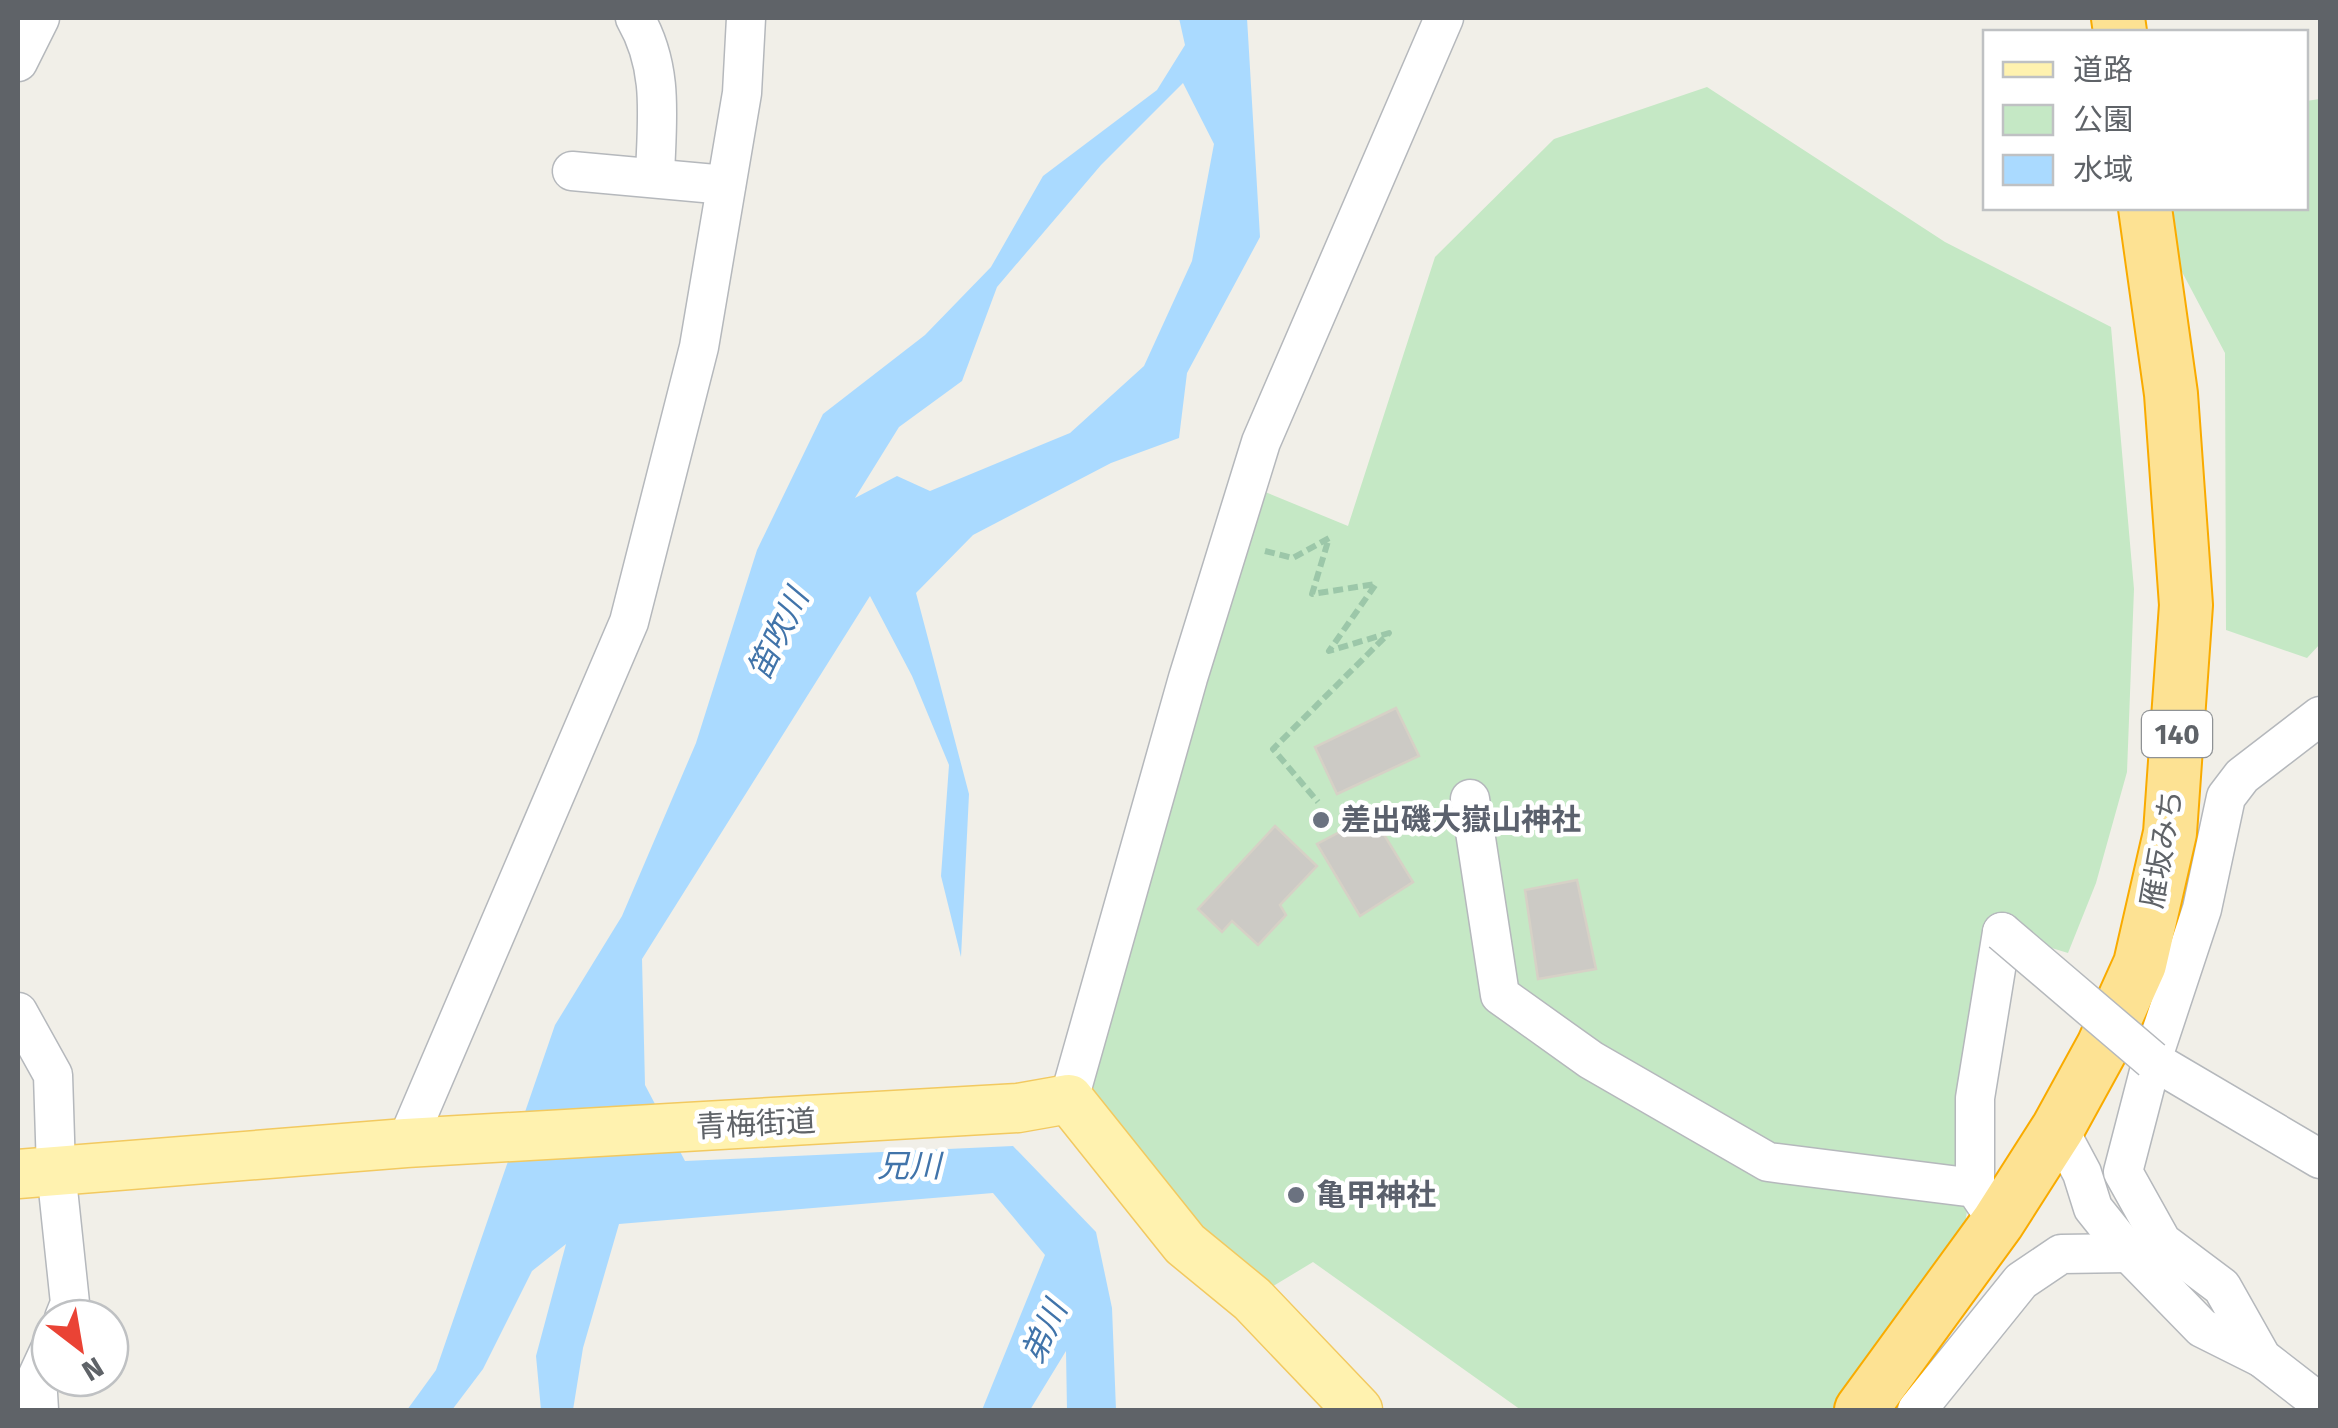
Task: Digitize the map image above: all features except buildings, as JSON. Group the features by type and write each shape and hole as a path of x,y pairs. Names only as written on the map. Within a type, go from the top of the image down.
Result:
{"highway":[{"name":"雁坂みち","path":"1861,1410 1987,1205 2058,1128 2103,1046 2140,964 2170,833 2186,585 2171,394 2145,210"}],"main road":[{"name":"青梅街道","path":"37,1172 421,1143 1018,1108 1069,1099"},
{"path":"1069,1099 1184,1244 1252,1299 1358,1410"}],"street":[{"path":"18,62 40,18"},
{"path":"635,18 652,46 658,103 654,175"},
{"path":"421,1143 629,622 700,347 742,94 746,18"},
{"path":"1069,1099 1262,442 1444,18"},
{"path":"572,170 726,184"},
{"path":"2262,1358 2222,1287 2162,1242 2123,1172 2152,1060 2202,909 2226,797 2242,776 2320,716"},
{"path":"1470,800 1500,995 1591,1060 1768,1162 1987,1205 1976,1098 2002,932 2152,1060 2320,1159"},
{"path":"18,1012 53,1076 37,1172 69,1298"},
{"path":"2058,1128 2082,1173 2093,1208 2129,1253 2202,1328 2262,1358 2320,1403"},
{"path":"1917,1410 2021,1281 2061,1254 2129,1253"}],"path":[{"path":"1230,542 1294,558 1329,538 1312,594 1376,584 1329,651 1390,634 1274,749 1318,802"}],"green space":[{"path":"1707,87 1945,242 2111,327 2134,589 2127,772 2096,883 2068,953 2002,933 1964,1234 1832,1410 1521,1410 1313,1262 1252,1299 1069,1099 1248,485 1348,526 1435,257 1554,139"},
{"path":"2320,99 2320,644 2307,658 2226,630 2225,353 2181,270 2173,210 2308,210 2308,101"}],"water":[{"path":"1179,18 1247,18 1260,237 1187,373 1179,438 1111,463 973,535 916,593 969,794 961,957 941,876 949,765 912,676 870,596 642,959 645,1085 685,1161 1013,1146 1096,1232 1112,1308 1116,1410 1067,1410 1066,1351 1030,1410 982,1410 1045,1255 993,1193 619,1224 583,1348 573,1410 541,1410 536,1356 566,1244 532,1271 483,1369 452,1410 407,1410 436,1370 555,1025 622,916 696,743 757,550 823,414 925,335 991,267 1043,176 1157,90 1185,45","holes":["1183,83 1214,144 1192,261 1144,366 1070,433 930,491 897,476 855,498 899,427 962,381 997,287 1101,165"]}],"place":[{"name":"差出磯大嶽山神社","path":"1321,820"},
{"name":"亀甲神社","path":"1296,1195"}],"water label":[{"name":"笛吹川","path":"778,634"},
{"name":"兄川","path":"909,1166"},
{"name":"弟川","path":"1044,1332"}]}
